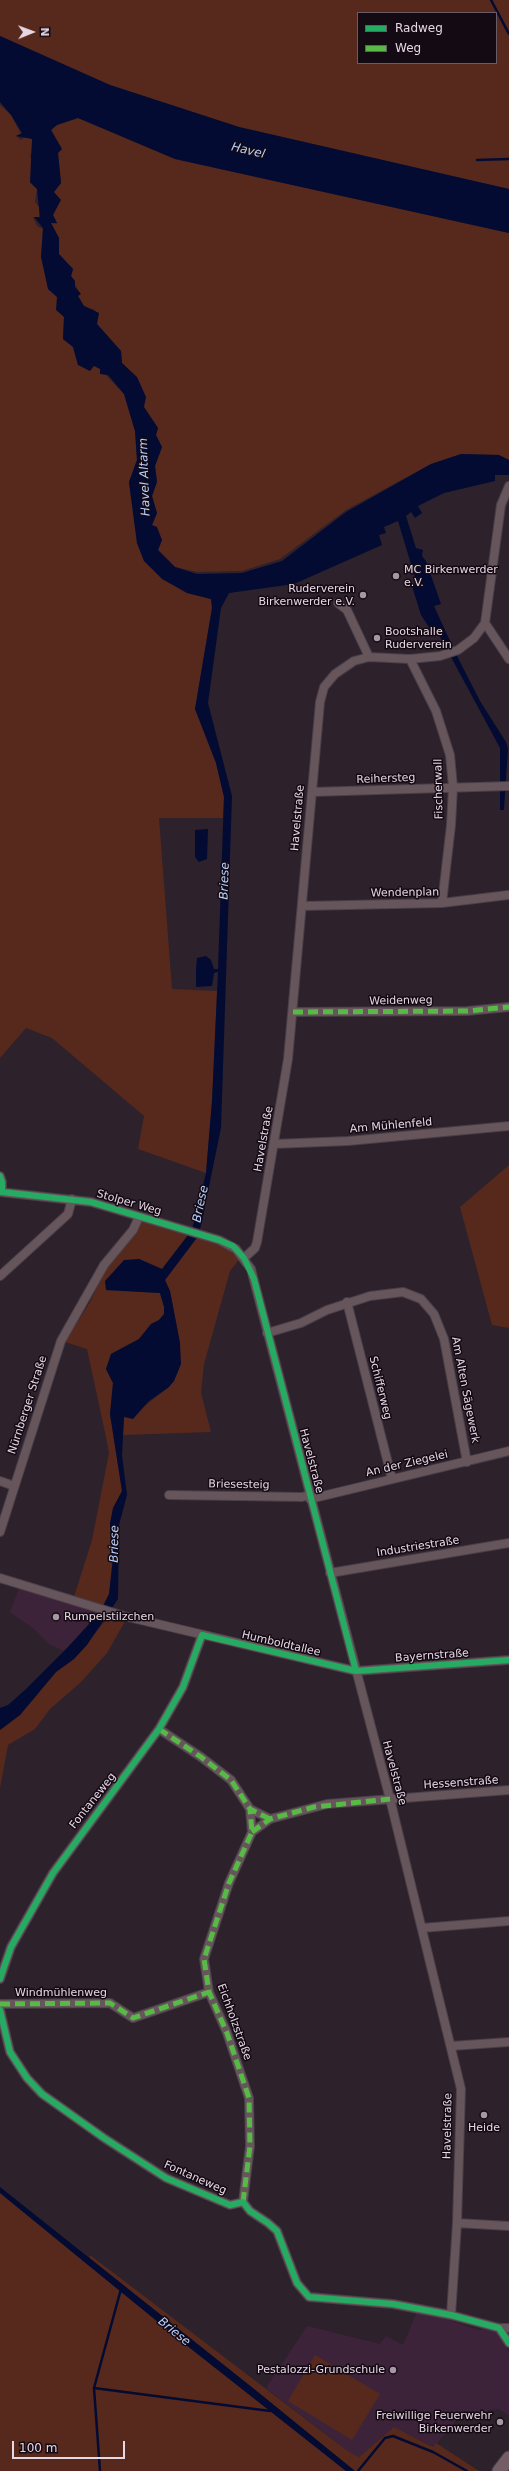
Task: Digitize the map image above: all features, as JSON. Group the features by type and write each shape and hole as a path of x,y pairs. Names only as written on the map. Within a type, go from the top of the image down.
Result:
{"main road":[{"path":"499,2471 509,2458"}],"street":[{"name":"Havelstraße","path":"451,2315 457,2223 461,2089 390,1799 252,1274 244,1258 255,1248 257,1242 288,1059 320,702 324,687 344,666 369,657 410,659 446,655 458,650 474,638 485,623 501,505 509,486"},
{"path":"338,603 347,610 369,657"},
{"path":"485,623 509,659"},
{"name":"Fischerwall","path":"410,659 436,711 450,755 453,787 451,825 442,903"},
{"name":"Reihersteg","path":"312,792 509,786"},
{"name":"Wendenplan","path":"302,906 442,903 508,895"},
{"name":"Weidenweg","path":"293,1012 467,1011 509,1007"},
{"name":"Am Mühlenfeld","path":"274,1144 348,1141 509,1126"},
{"path":"0,1176 2,1182 1,1192"},
{"name":"Stolper Weg","path":"1,1192 72,1199 139,1217 227,1243 244,1258"},
{"path":"0,1276 68,1214 72,1199"},
{"name":"Nürnberger Straße","path":"0,1532 56,1353 106,1262 133,1230 139,1217"},
{"name":"Am Alten Sägewerk","path":"267,1333 301,1323 347,1302 370,1296 403,1292 421,1299 434,1314 444,1339 467,1462"},
{"name":"Schifferweg","path":"347,1302 392,1479"},
{"name":"An der Ziegelei","path":"310,1497 467,1462 509,1451"},
{"path":"0,1481 14,1486"},
{"name":"Briesesteig","path":"169,1495 310,1497"},
{"name":"Industriestraße","path":"330,1573 509,1543"},
{"name":"Humboldtallee","path":"0,1578 124,1616 356,1671"},
{"name":"Fontaneweg","path":"0,1978 11,1947 52,1873 159,1729 183,1687 202,1635"},
{"name":"Bayernstraße","path":"356,1671 509,1660"},
{"name":"Eichholzstraße","path":"159,1729 202,1757 231,1780 250,1809 252,1832 229,1883 204,1959 209,1992 227,2032 249,2098 250,2146 243,2202"},
{"name":"Hessenstraße","path":"390,1799 509,1790"},
{"name":"Eichholzstraße","path":"252,1832 270,1819 327,1804 390,1799"},
{"path":"250,1809 270,1819"},
{"path":"422,1928 509,1921"},
{"name":"Windmühlenweg","path":"0,2004 110,2003 133,2018 209,1992"},
{"name":"Fontaneweg","path":"0,2010 10,2052 27,2078 51,2101 166,2178 230,2205 243,2202"},
{"path":"451,2046 509,2042"},
{"path":"243,2202 250,2211 268,2222 277,2231 297,2283 309,2298 392,2304 451,2315 499,2328 509,2328"},
{"path":"457,2223 509,2226"},
{"path":"499,2328 509,2343"}],"shaded area":[{"path":"0,0 509,0 509,189 239,127 110,85 0,36"},
{"path":"0,105 11,115 21,134 16,136 21,140 26,136 32,139 33,148 30,156 34,163 33,177 30,183 37,189 35,202 39,207 39,217 33,217 37,226 43,229 41,257 46,273 48,289 57,297 64,317 63,339 73,347 78,365 94,365 100,369 124,394 135,431 137,460 129,482 137,543 144,561 187,593 211,599 212,608 195,709 216,763 224,797 223,818 159,818 172,989 217,991 212,1101 206,1173 138,1149 144,1116 52,1038 26,1028 0,1058"},
{"path":"78,118 175,159 509,233 509,460 499,455 462,454 431,464 346,510 280,559 242,571 197,572 175,567 158,550 162,540 152,525 157,513 152,496 157,482 155,466 162,447 156,435 158,428 144,407 135,376 122,363 121,351 97,324 95,310 84,306 78,296 80,294 71,276 73,269 59,254 59,238 51,223 57,224 53,215 56,205 54,192 61,183 58,153 62,149 51,130 57,125"},
{"path":"509,1165 509,1328 492,1325 460,1207"},
{"path":"139,1218 190,1232 162,1269 139,1259 106,1290 160,1293 164,1307 164,1314 159,1320 151,1324 139,1339 111,1354 106,1369 113,1383 110,1414 122,1491 113,1508 111,1545 114,1549 109,1594 102,1609 73,1600 92,1540 109,1453 87,1349 65,1342 90,1302 110,1259"},
{"path":"199,1235 218,1241 241,1257 230,1271 204,1364 201,1393 211,1432 123,1435 124,1417 146,1405 169,1387 178,1372 180,1343 170,1291 165,1280"},
{"name":"Rumpelstilzchen","path":"20,1586 100,1612 64,1651 49,1644 34,1629 10,1612"},
{"path":"110,1615 128,1616 107,1653 81,1682 50,1709 35,1729 8,1745 0,1788 0,1730 20,1715 56,1672 74,1659"},
{"path":"0,2193 88,2265 346,2471 0,2471"},
{"path":"90,2255 349,2452 359,2457 394,2427 433,2447 436,2443 479,2471 355,2471 90,2258"},
{"name":"Pestalozzi-Grundschule","path":"417,2312 438,2316 478,2330 497,2329 509,2353 509,2416 499,2409 489,2410 477,2420 459,2417 434,2447 394,2427 359,2457 349,2452 266,2388 307,2326 380,2344 386,2336 403,2345"},
{"path":"315,2355 380,2394 352,2440 288,2401"}],"water":[{"path":"0,36 110,85 239,127 509,189 509,233 175,159 78,118 57,125 51,130 62,149 58,153 61,183 54,192 61,200 53,215 57,223 51,223 59,238 59,254 73,269 71,276 75,281 75,287 81,294 78,296 84,306 99,313 97,324 121,351 122,363 137,377 146,397 144,407 158,428 156,435 162,447 155,466 157,482 152,496 157,513 152,525 157,527 162,540 158,550 175,567 197,574 242,573 282,561 346,512 431,464 461,454 499,455 509,460 509,475 495,475 495,481 444,493 418,506 422,513 415,518 411,512 406,516 416,548 423,550 422,556 426,561 441,604 434,606 480,701 506,742 508,749 504,810 500,810 500,748 438,633 434,635 421,615 412,586 417,584 398,521 384,527 386,533 379,535 382,545 294,584 229,593 221,608 208,703 232,796 221,1128 199,1235 165,1280 170,1291 180,1343 181,1364 174,1381 169,1387 149,1401 133,1419 124,1417 122,1455 127,1495 119,1525 118,1599 87,1645 74,1659 56,1672 20,1715 0,1730 0,1708 8,1705 26,1689 69,1646 100,1612 109,1594 114,1549 111,1545 110,1523 113,1508 122,1491 110,1414 113,1383 106,1369 111,1354 139,1339 151,1324 159,1320 164,1314 164,1307 160,1293 106,1290 105,1281 124,1260 139,1259 162,1269 192,1230 197,1210 206,1173 212,1101 218,972 214,973 212,986 196,987 196,969 197,958 206,956 211,960 214,969 218,969 224,797 216,763 195,709 212,608 211,599 187,593 162,579 144,561 137,543 129,482 137,460 135,431 124,394 108,375 100,374 100,369 94,366 90,371 78,365 73,347 63,339 64,317 56,310 57,297 48,289 41,257 43,228 34,217 40,217 37,189 30,182 32,139 16,136 22,133 11,115 0,102"},
{"path":"208,829 207,859 199,862 195,857 195,830"},
{"name":"Briese","path":"0,2187 355,2471 346,2471 186,2345 0,2193"}],"waterway":[{"path":"491,0 509,34"},
{"path":"477,160 509,159"},
{"path":"100,2471 94,2388 121,2289"},
{"path":"94,2388 270,2411"},
{"path":"358,2471 385,2438 393,2436 433,2452 467,2471"}],"marked path":[{"path":"293,1012 467,1011 509,1007"},
{"path":"159,1729 201,1757 231,1780 250,1809 270,1819"},
{"path":"252,1832 270,1819 314,1807 390,1799"},
{"path":"243,2202 250,2146 249,2098 227,2033 209,1992 204,1959 229,1883 252,1832 250,1809"},
{"path":"0,2004 110,2003 133,2018 209,1992"}],"cycle path":[{"path":"0,1176 2,1182 2,1192 91,1202 219,1240 233,1246 244,1258 254,1279 356,1671"},
{"path":"0,1979 11,1947 53,1873 159,1729 183,1687 202,1635 356,1671 509,1660"},
{"path":"0,2010 10,2052 27,2078 42,2094 104,2138 166,2178 230,2205 243,2202 250,2211 277,2231 297,2283 309,2297 393,2304 451,2315 499,2328 509,2343"}],"place":[{"name":"MC Birkenwerder e.V.","path":"396,576"},
{"name":"Ruderverein Birkenwerder e.V.","path":"363,595"},
{"name":"Bootshalle Ruderverein","path":"377,638"},
{"name":"Rumpelstilzchen","path":"56,1617"},
{"name":"Heide","path":"484,2115"},
{"name":"Pestalozzi-Grundschule","path":"393,2370"},
{"name":"Freiwillige Feuerwehr Birkenwerder","path":"500,2422"}],"water label":[{"name":"Havel","path":"248,151"},
{"name":"Havel Altarm","path":"145,477"}]}
